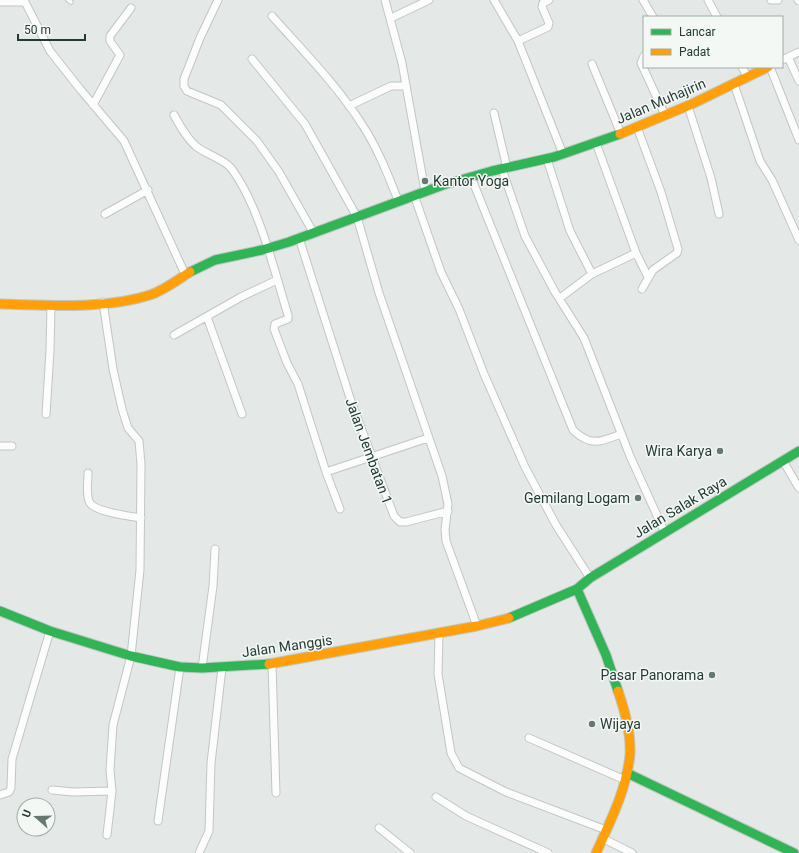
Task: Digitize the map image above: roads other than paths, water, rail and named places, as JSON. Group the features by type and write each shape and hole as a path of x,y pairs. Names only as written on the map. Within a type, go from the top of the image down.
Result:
{"street":[{"path":"218,0 200,38 184,79 184,86 188,91 221,105 257,141 279,172 313,232"},
{"path":"385,0 402,63 425,191"},
{"path":"391,18 429,0"},
{"path":"494,0 518,41 563,154"},
{"path":"518,41 548,27 542,7 549,0"},
{"path":"643,0 652,16"},
{"path":"708,0 716,16"},
{"path":"770,0 778,0"},
{"path":"0,2 24,1 50,51 93,105 124,140 185,274"},
{"path":"93,105 120,55 110,42 110,36 131,8"},
{"path":"272,16 349,106 364,127 382,160 398,200"},
{"path":"799,52 785,59 799,82"},
{"path":"252,58 305,124 357,217 379,293 445,489 448,511 445,530 446,541 477,626"},
{"path":"592,64 621,134"},
{"path":"643,68 665,115"},
{"path":"743,68 748,78"},
{"name":"Jalan Muhajirin","path":"0,304 51,305 103,302 143,297 159,292 196,267 222,258 267,249 425,191 504,168 548,159 621,134 688,106 767,68"},
{"path":"769,68 799,140"},
{"path":"734,84 760,161 772,180 799,240"},
{"path":"349,106 391,86 405,86"},
{"path":"688,106 711,178 719,214"},
{"path":"494,113 504,168 525,236 584,338 621,434 665,533"},
{"path":"174,115 197,147 231,168 241,184 267,249 288,316 288,319 275,324 274,329 287,363 298,384 326,472 340,509"},
{"path":"637,127 661,192 678,249 677,253 653,270 642,289"},
{"path":"596,143 636,253 648,277"},
{"path":"548,159 570,231 592,274"},
{"path":"471,177 573,430 584,439 593,442 604,441 621,434"},
{"path":"105,214 148,190"},
{"path":"414,195 441,272 525,466 556,525 590,578"},
{"name":"Jalan Jembatan 1","path":"299,238 328,330 371,457 391,510 397,520 406,522 448,511"},
{"path":"560,298 592,274 636,253"},
{"path":"174,335 241,297 277,280"},
{"path":"103,302 113,369 126,423 128,428 136,437 140,446 141,518 140,570 131,656 120,692 113,725 110,770 112,791 107,835"},
{"path":"46,414 51,305"},
{"path":"207,317 242,414"},
{"path":"326,472 428,438"},
{"path":"0,446 12,446"},
{"name":"Jalan Salak Raya","path":"577,589 590,578 799,451"},
{"path":"784,461 799,488"},
{"path":"88,473 88,500 92,507 141,518"},
{"path":"202,668 213,586 215,549"},
{"path":"577,589 614,675 621,698 628,735 629,752 626,776 596,853"},
{"name":"Jalan Manggis","path":"0,611 50,631 131,656 180,666 222,668 272,664 439,635 504,620 577,589"},
{"path":"0,795 9,792 11,788 12,759 50,631"},
{"path":"439,635 438,674 451,752 459,768 506,792 604,834 632,853"},
{"path":"272,664 276,792"},
{"path":"158,821 180,666"},
{"path":"199,853 209,831 211,763 222,668"},
{"path":"529,738 626,776 794,853"},
{"path":"52,790 73,792 112,791"},
{"path":"436,798 466,816 548,853"},
{"path":"379,828 410,853"},
{"path":"797,853 799,848"}],"place":[{"name":"Kantor Yoga","path":"425,181"},
{"name":"Wira Karya","path":"720,451"},
{"name":"Gemilang Logam","path":"638,498"},
{"name":"Pasar Panorama","path":"712,675"},
{"name":"Wijaya","path":"592,724"}]}
